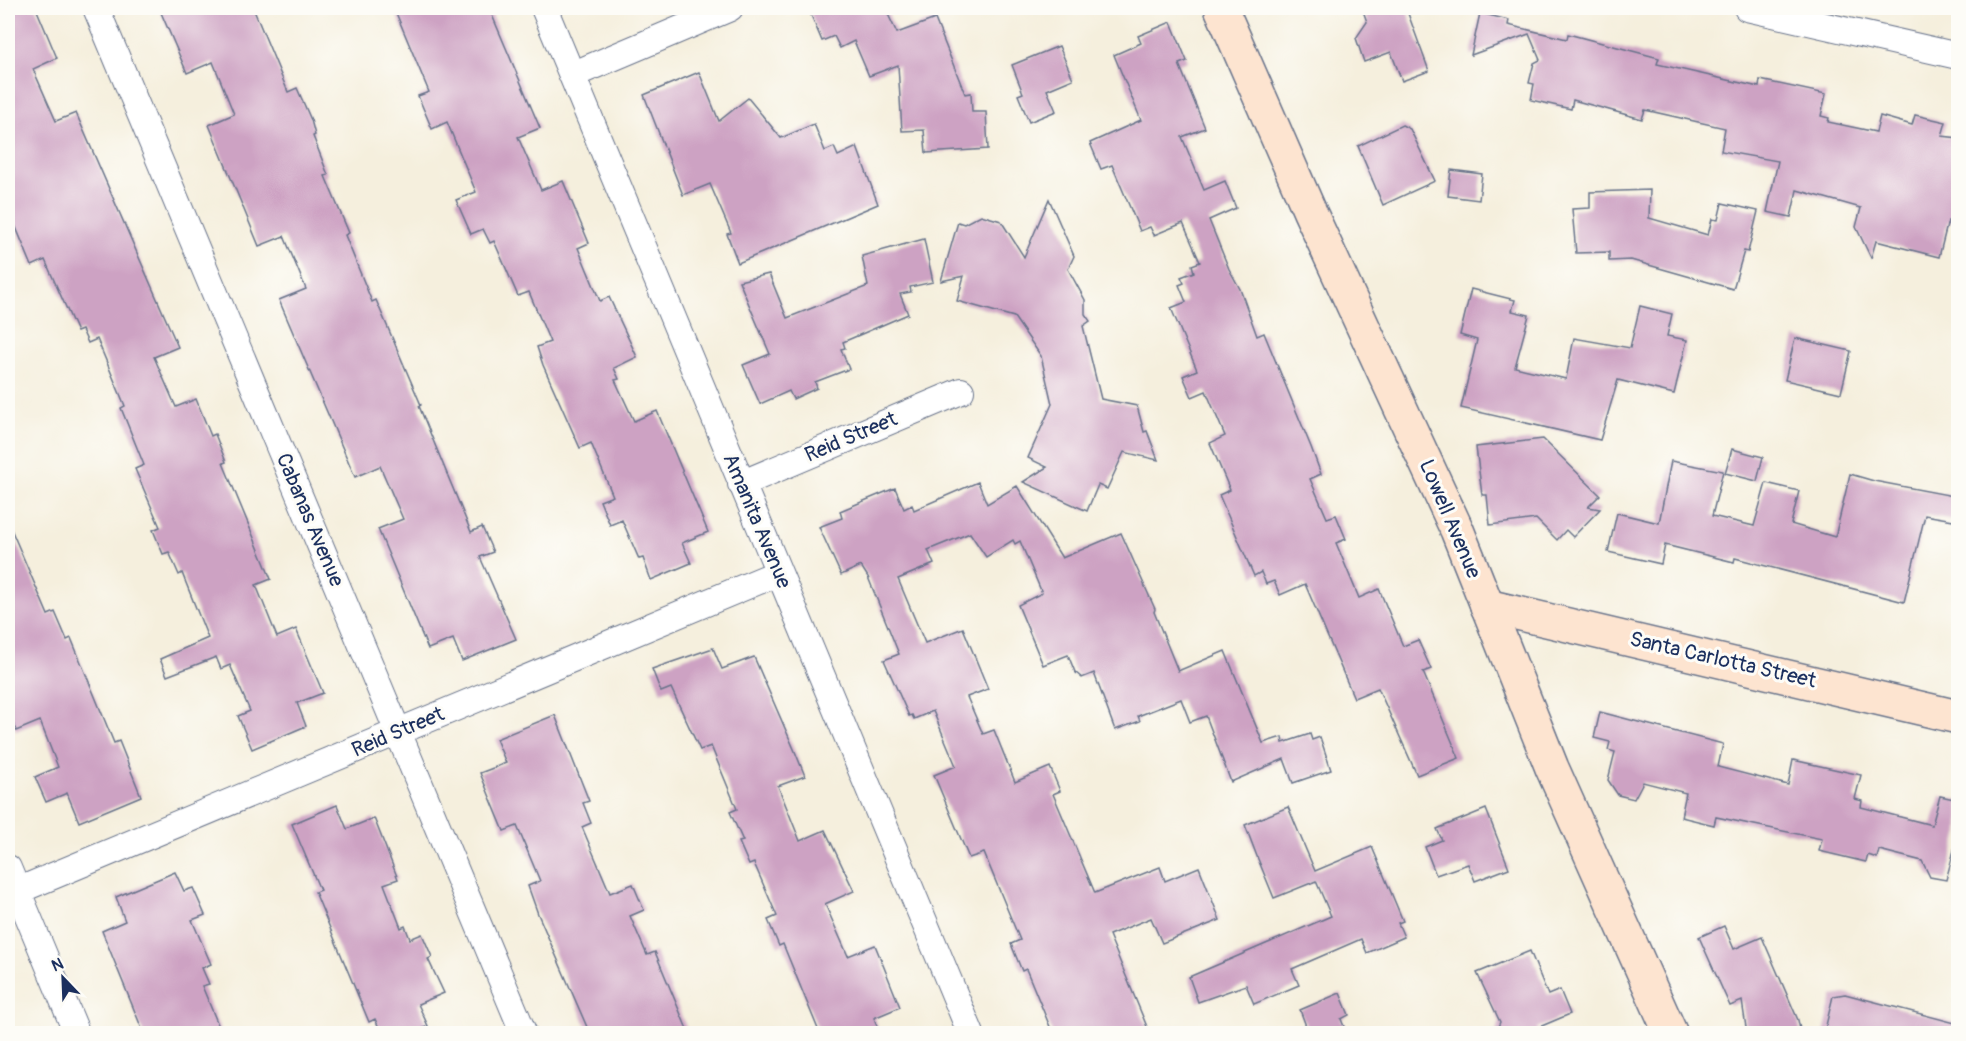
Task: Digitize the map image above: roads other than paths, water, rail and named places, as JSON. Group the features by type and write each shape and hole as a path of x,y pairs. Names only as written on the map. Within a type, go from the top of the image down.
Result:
{"street":[{"name":"Cabanas Avenue","path":"96,8 524,1034"},
{"name":"Amanita Avenue","path":"544,8 971,1034"},
{"path":"572,75 730,8"},
{"name":"Lowell Avenue","path":"1221,8 1310,212 1457,530 1552,768 1671,1034"},
{"path":"1747,8 1797,14 1959,56"},
{"name":"Reid Street","path":"741,484 961,391"},
{"name":"Reid Street","path":"18,891 778,573"},
{"name":"Santa Carlotta Street","path":"1487,606 1959,717"},
{"path":"8,868 77,1034"}]}
